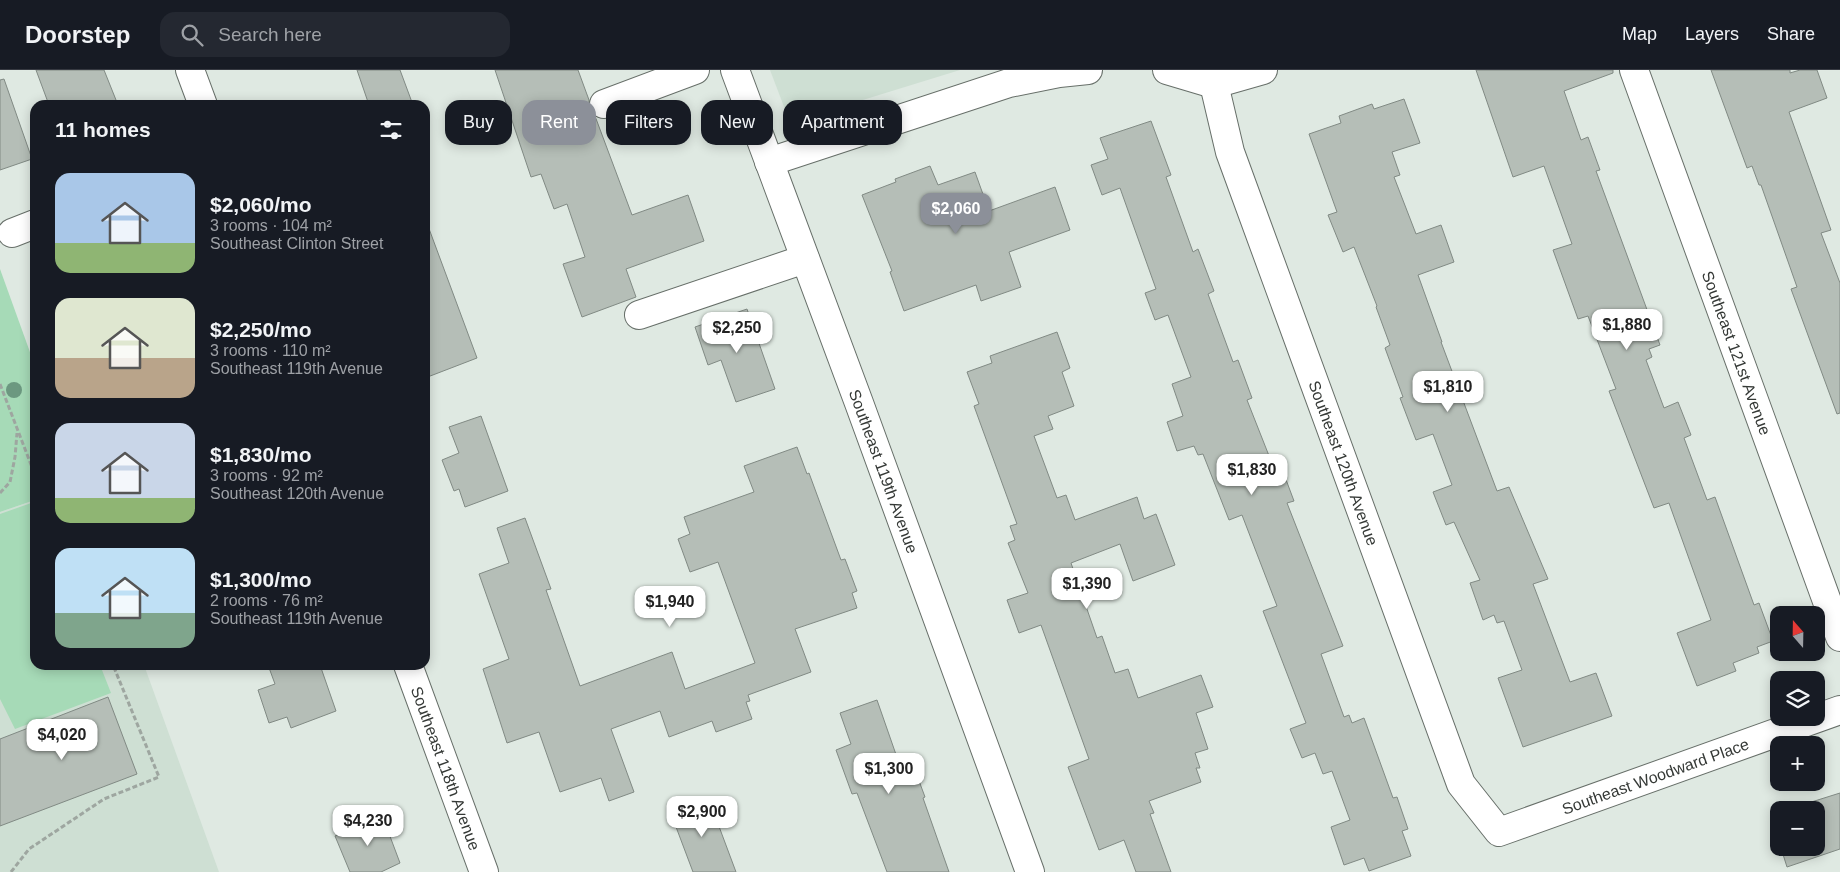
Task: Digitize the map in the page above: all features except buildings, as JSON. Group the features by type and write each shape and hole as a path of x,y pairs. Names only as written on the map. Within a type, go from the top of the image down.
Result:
{"street":[{"path":"190,70 201,100"},
{"path":"604,104 695,70"},
{"name":"Southeast 119th Avenue","path":"735,70 860,403 1030,872"},
{"path":"769,162 1009,83 1059,73 1088,70"},
{"path":"1167,70 1214,84 1263,70"},
{"name":"Southeast 121st Avenue","path":"1634,70 1840,637"},
{"name":"Southeast 120th Avenue","path":"1214,84 1230,152 1461,784 1499,832"},
{"path":"639,315 805,259"},
{"name":"Southeast 118th Avenue","path":"410,670 484,872"},
{"name":"Southeast Woodward Place","path":"1499,832 1840,710"}],"path":[{"path":"0,384 30,462"},
{"path":"0,493 10,482 15,457 17,430"},
{"path":"11,872 29,849 104,799 159,777 115,670"}],"shaded area":[{"path":"770,70 960,70 863,100 783,100 783,104"},
{"path":"30,502 30,670 146,670 219,872 0,872 0,512"}],"green space":[{"path":"0,269 30,352 30,502 0,512"},
{"path":"30,503 30,670 102,670 111,693 15,729 0,699 0,514"}]}
